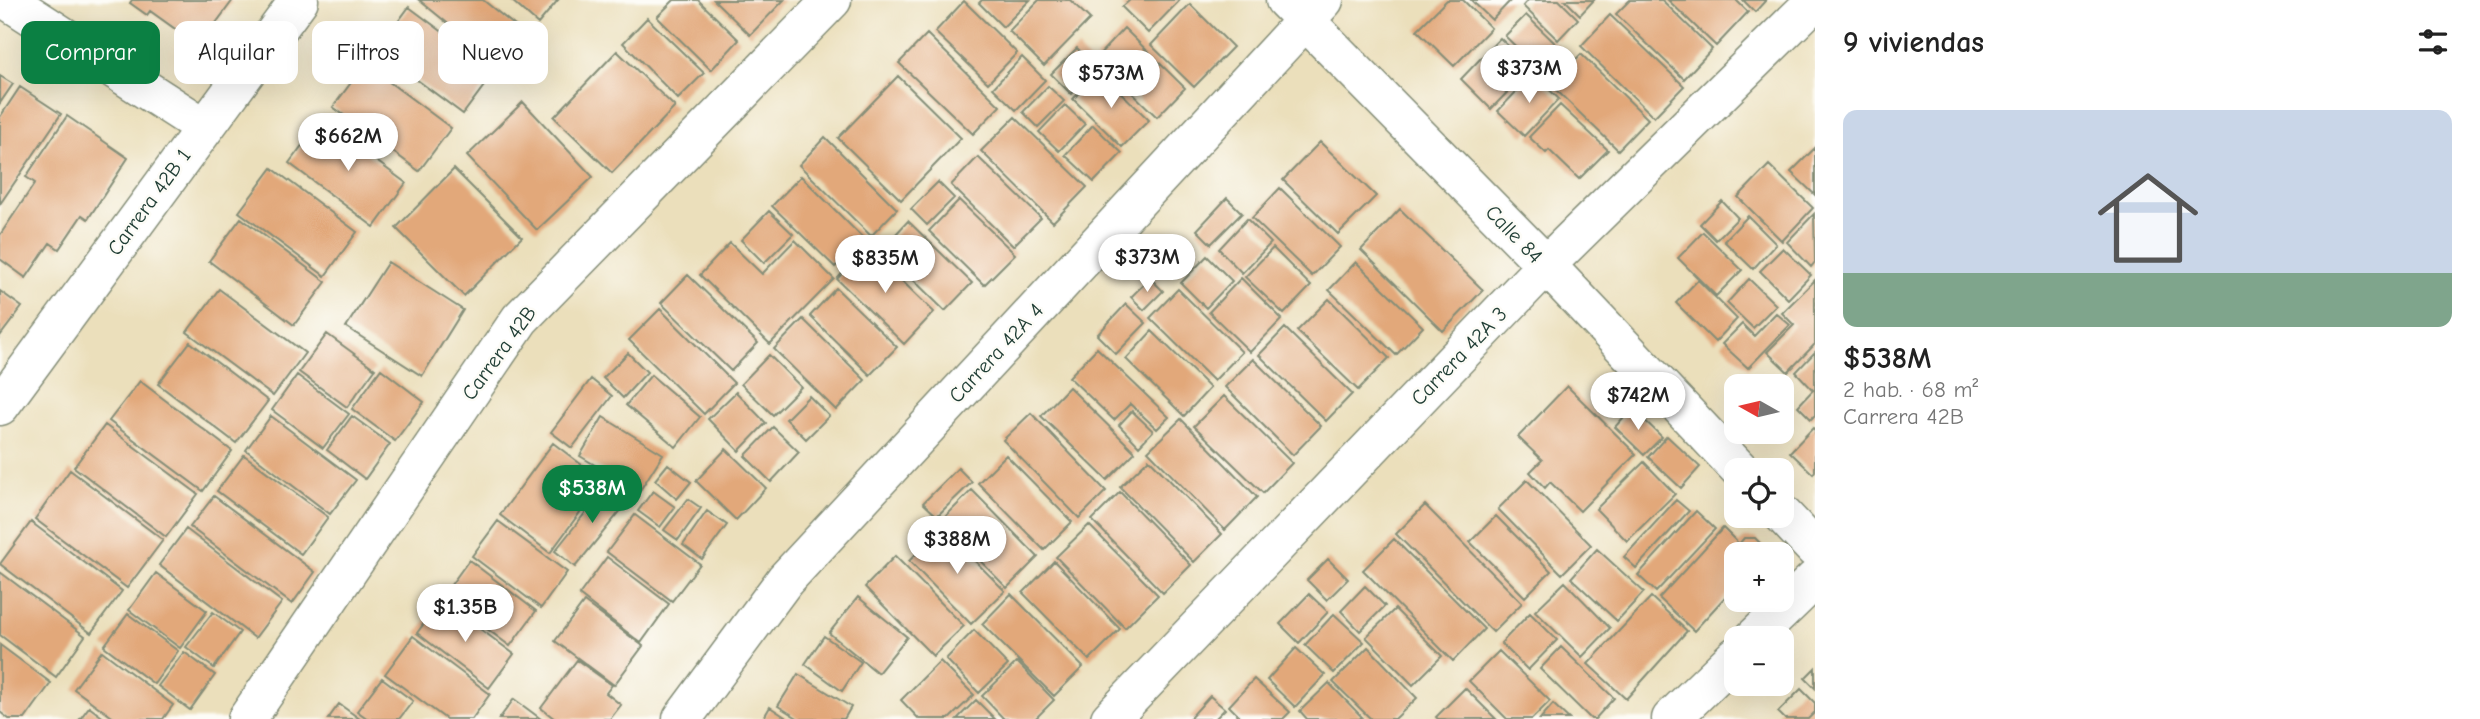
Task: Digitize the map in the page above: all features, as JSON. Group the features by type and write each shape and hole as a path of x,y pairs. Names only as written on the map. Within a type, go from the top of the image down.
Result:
{"street":[{"path":"7,0 204,127"},
{"name":"Carrera 42B 1","path":"0,406 299,0"},
{"name":"Carrera 42B","path":"247,719 520,319 832,0"},
{"name":"Carrera 42A 3","path":"1110,719 1545,265 1815,1"},
{"name":"Calle 84","path":"1304,7 1729,458"},
{"name":"Carrera 42A 4","path":"682,719 785,580 1304,7"},
{"path":"1794,527 1815,549"},
{"path":"1766,626 1815,579"},
{"path":"1671,719 1724,668"}],"building":[{"path":"132,0 233,0 217,21 174,21 174,28 150,11 147,15 130,3"},
{"path":"419,0 483,0 509,21 445,21"},
{"path":"511,0 558,0 540,21 535,21"},
{"path":"674,0 698,0 739,40 711,70 657,17"},
{"path":"714,0 784,0 750,35"},
{"path":"982,0 1030,0 1003,27 979,3"},
{"path":"1039,0 1070,0 1090,19 1044,66 1009,31"},
{"path":"1130,0 1180,0 1148,33 1122,7"},
{"path":"1447,0 1463,0 1491,28 1454,66 1417,30"},
{"path":"1471,0 1511,0 1492,20"},
{"path":"1528,0 1559,0 1578,19 1558,40 1523,6"},
{"path":"1565,0 1594,0 1580,15"},
{"path":"1630,0 1662,0 1712,49 1684,79 1616,14"},
{"path":"1668,0 1736,0 1748,12 1716,46"},
{"path":"1743,0 1766,0 1755,12"},
{"path":"964,1 1017,53 988,83 935,32"},
{"path":"1190,4 1233,47 1194,87 1151,45"},
{"path":"409,7 438,29 438,84 485,84 463,114 423,84 424,21 399,21"},
{"path":"1526,15 1559,47 1538,68 1505,36"},
{"path":"1610,15 1684,86 1654,117 1581,46"},
{"path":"647,18 704,73 678,99 623,43"},
{"path":"1124,28 1185,88 1157,117 1096,58"},
{"path":"927,34 1000,106 973,134 899,63"},
{"path":"1500,38 1531,68 1491,109 1461,79"},
{"path":"1077,48 1097,68 1071,94 1051,74"},
{"path":"617,51 675,107 612,173 554,117"},
{"path":"1581,54 1648,119 1618,150 1551,85"},
{"path":"1022,57 1045,80 1016,110 993,88"},
{"path":"1100,72 1149,120 1122,147 1073,99"},
{"path":"1533,74 1559,99 1524,136 1498,111"},
{"path":"0,76 13,84 0,103"},
{"path":"898,76 961,138 901,200 838,138"},
{"path":"350,84 392,84 451,128 419,171 333,107"},
{"path":"1048,86 1064,101 1038,127 1023,112"},
{"path":"20,87 61,114 0,204 0,117"},
{"path":"523,102 593,177 537,230 467,156"},
{"path":"1065,105 1085,124 1059,151 1039,132"},
{"path":"1560,105 1608,150 1579,179 1549,150 1546,153 1529,137"},
{"path":"67,116 128,158 88,219 82,215 59,249 50,243 26,278 0,259 0,235 35,183 26,177"},
{"path":"1015,117 1087,187 1053,222 981,151"},
{"path":"321,120 406,183 374,227 289,163"},
{"path":"1093,125 1122,153 1094,182 1065,155"},
{"path":"825,137 897,209 871,236 799,165"},
{"path":"1320,142 1376,196 1338,234 1283,180"},
{"path":"1815,148 1815,195 1791,172"},
{"path":"978,157 1041,218 1013,246 951,185"},
{"path":"1769,165 1813,208 1782,241 1738,197"},
{"path":"272,168 357,232 325,276 239,212"},
{"path":"454,169 522,237 464,296 396,228"},
{"path":"801,176 863,238 835,267 772,206"},
{"path":"938,182 954,198 927,225 911,209"},
{"path":"1280,188 1340,247 1312,276 1252,218"},
{"path":"1227,198 1242,213 1211,244 1197,230"},
{"path":"959,200 1015,254 984,285 929,231"},
{"path":"1722,201 1738,218 1716,240 1700,224"},
{"path":"1400,209 1483,290 1443,331 1361,250"},
{"path":"769,211 793,234 764,263 741,240"},
{"path":"1814,214 1815,262 1811,267 1787,242"},
{"path":"1748,216 1776,244 1753,269 1724,241"},
{"path":"241,218 326,282 294,325 209,261"},
{"path":"1247,219 1271,243 1242,273 1219,249"},
{"path":"908,221 972,283 945,311 882,249"},
{"path":"1703,232 1742,270 1716,296 1678,258"},
{"path":"795,240 834,279 770,344 700,275 730,243 762,274"},
{"path":"867,247 934,312 904,344 837,279"},
{"path":"1273,248 1311,286 1284,314 1245,277"},
{"path":"1783,248 1811,275 1788,299 1760,271"},
{"path":"1207,256 1232,281 1206,308 1181,283"},
{"path":"388,262 463,310 422,376 346,327"},
{"path":"1356,262 1423,327 1396,355 1329,290"},
{"path":"688,275 758,343 731,371 661,303"},
{"path":"1150,278 1163,291 1144,310 1131,297"},
{"path":"1241,278 1282,319 1250,352 1209,312"},
{"path":"1749,279 1776,305 1753,328 1727,303"},
{"path":"1698,280 1737,319 1715,342 1676,303"},
{"path":"1815,280 1815,344 1788,372 1767,352 1794,325 1782,313"},
{"path":"836,288 897,347 870,375 810,316"},
{"path":"219,289 305,353 273,396 187,332"},
{"path":"1178,289 1242,352 1214,381 1150,318"},
{"path":"0,291 22,307 0,336"},
{"path":"1329,299 1389,358 1358,390 1297,331"},
{"path":"1126,304 1146,323 1116,354 1097,335"},
{"path":"660,309 734,383 704,414 629,340"},
{"path":"1776,313 1790,325 1748,368 1722,344 1742,324 1754,336"},
{"path":"803,319 865,380 836,410 774,349"},
{"path":"1285,328 1352,394 1326,421 1259,355"},
{"path":"1152,331 1210,388 1184,416 1126,359"},
{"path":"327,334 375,369 347,407 299,372"},
{"path":"190,342 268,401 236,443 158,384"},
{"path":"1097,348 1169,417 1157,429 1130,404 1114,420 1069,377"},
{"path":"1815,352 1815,415 1811,419 1798,406 1813,390 1796,372"},
{"path":"628,353 647,372 623,398 603,378"},
{"path":"769,355 801,387 773,415 741,384"},
{"path":"1253,359 1321,426 1293,455 1225,387"},
{"path":"381,369 424,402 395,441 352,409"},
{"path":"297,375 349,414 323,448 272,410"},
{"path":"651,375 700,417 676,447 626,405"},
{"path":"591,379 612,396 572,448 551,432"},
{"path":"140,381 232,451 203,491 109,421"},
{"path":"1567,386 1636,454 1580,511 1550,482 1545,488 1530,472 1542,460 1518,437"},
{"path":"1069,387 1135,452 1107,480 1041,416"},
{"path":"736,392 766,423 739,451 708,419"},
{"path":"809,396 829,416 806,439 786,419"},
{"path":"1224,396 1292,463 1263,493 1194,426"},
{"path":"1632,408 1662,437 1644,455 1615,427"},
{"path":"1132,411 1153,431 1139,446 1119,425"},
{"path":"1031,413 1106,491 1079,518 1003,440"},
{"path":"271,416 356,480 330,514 246,450"},
{"path":"352,416 390,444 365,479 327,450"},
{"path":"603,417 663,454 639,492 580,456"},
{"path":"1181,419 1257,497 1225,530 1148,451"},
{"path":"105,425 198,494 166,537 74,467"},
{"path":"773,427 799,452 771,482 745,456"},
{"path":"1813,428 1815,471 1813,474 1790,452"},
{"path":"1667,436 1700,467 1681,488 1648,457"},
{"path":"553,443 603,481 550,553 500,515"},
{"path":"726,449 766,488 736,520 696,481"},
{"path":"244,455 328,517 301,554 217,491"},
{"path":"1006,455 1072,522 1044,550 978,483"},
{"path":"1149,459 1222,534 1194,562 1120,487"},
{"path":"1644,462 1675,494 1627,541 1596,509"},
{"path":"668,464 691,482 677,499 655,480"},
{"path":"958,468 972,482 937,516 923,503"},
{"path":"70,470 163,540 127,588 35,519"},
{"path":"1527,480 1591,545 1562,574 1498,509"},
{"path":"609,483 630,499 575,567 555,551"},
{"path":"972,490 1038,557 1007,588 941,521"},
{"path":"653,491 675,507 660,527 638,511"},
{"path":"1120,492 1191,565 1163,593 1092,520"},
{"path":"214,496 315,572 292,604 190,527"},
{"path":"688,499 701,508 678,540 664,530"},
{"path":"1676,500 1689,511 1636,568 1624,557"},
{"path":"1425,505 1522,603 1493,632 1396,534"},
{"path":"707,511 727,525 702,559 683,545"},
{"path":"1696,511 1715,529 1656,592 1638,575"},
{"path":"635,515 700,564 672,601 607,552"},
{"path":"1496,516 1551,571 1525,597 1470,542"},
{"path":"498,521 567,572 541,608 472,556"},
{"path":"31,522 122,591 91,633 0,564"},
{"path":"1089,525 1158,595 1125,628 1056,557"},
{"path":"942,528 1005,591 971,624 909,561"},
{"path":"1723,528 1737,542 1724,542 1724,598 1694,631 1659,598"},
{"path":"186,529 282,602 255,638 159,565"},
{"path":"1744,538 1755,538 1759,542 1741,542"},
{"path":"1394,539 1484,629 1453,661 1363,570"},
{"path":"1597,549 1644,592 1617,621 1571,578"},
{"path":"895,556 964,626 933,656 865,587"},
{"path":"607,557 669,604 641,643 579,595"},
{"path":"1328,559 1348,579 1327,600 1307,580"},
{"path":"469,560 536,611 510,646 443,596"},
{"path":"1054,561 1120,629 1089,660 1023,593"},
{"path":"0,572 85,636 56,677 0,635"},
{"path":"156,573 207,611 180,648 129,610"},
{"path":"1565,582 1610,628 1582,657 1535,611"},
{"path":"1365,586 1385,606 1360,631 1341,611"},
{"path":"1011,594 1083,667 1054,696 982,624"},
{"path":"1309,594 1328,612 1299,643 1280,624"},
{"path":"858,597 907,637 878,673 829,633"},
{"path":"1651,597 1687,631 1626,699 1588,664"},
{"path":"441,600 514,654 489,688 417,633"},
{"path":"584,602 643,646 614,685 555,641"},
{"path":"1395,609 1442,656 1413,685 1366,637"},
{"path":"213,612 240,632 214,668 186,647"},
{"path":"1530,613 1557,640 1528,670 1501,643"},
{"path":"128,614 178,651 154,684 104,646"},
{"path":"1334,614 1364,642 1334,673 1305,645"},
{"path":"974,630 1008,665 979,693 946,659"},
{"path":"413,636 490,694 472,719 446,719 385,674"},
{"path":"824,636 861,662 842,691 805,664"},
{"path":"0,645 51,683 25,719 9,719 0,712"},
{"path":"1368,647 1417,698 1395,719 1371,719 1333,682"},
{"path":"1561,647 1614,698 1595,719 1591,719 1540,669"},
{"path":"1296,648 1325,675 1295,707 1267,680"},
{"path":"102,651 173,705 163,719 115,719 74,689"},
{"path":"1499,651 1550,701 1532,719 1507,719 1469,681"},
{"path":"184,652 215,675 190,710 158,686"},
{"path":"577,660 612,685 606,693 621,705 610,719 555,719 541,708"},
{"path":"940,661 974,695 949,719 919,719 901,700"},
{"path":"1017,662 1054,700 1035,719 1004,719 982,696"},
{"path":"1815,668 1815,688 1805,678"},
{"path":"798,674 851,707 844,719 799,719 778,706"},
{"path":"382,678 413,701 399,719 368,719 357,711"},
{"path":"1254,679 1290,712 1283,719 1242,719 1229,706"},
{"path":"1329,683 1362,717 1307,719 1300,711"},
{"path":"1465,688 1496,719 1436,717"},
{"path":"1801,689 1815,703 1815,712 1808,719 1785,719 1778,712"},
{"path":"1210,696 1225,709 1215,719 1189,719"},
{"path":"514,699 541,719 499,719"},
{"path":"976,700 995,719 957,719"},
{"path":"339,704 360,719 328,719"},
{"path":"1553,704 1569,719 1540,719"},
{"path":"89,707 105,719 80,719"},
{"path":"770,707 788,719 763,719"}]}
